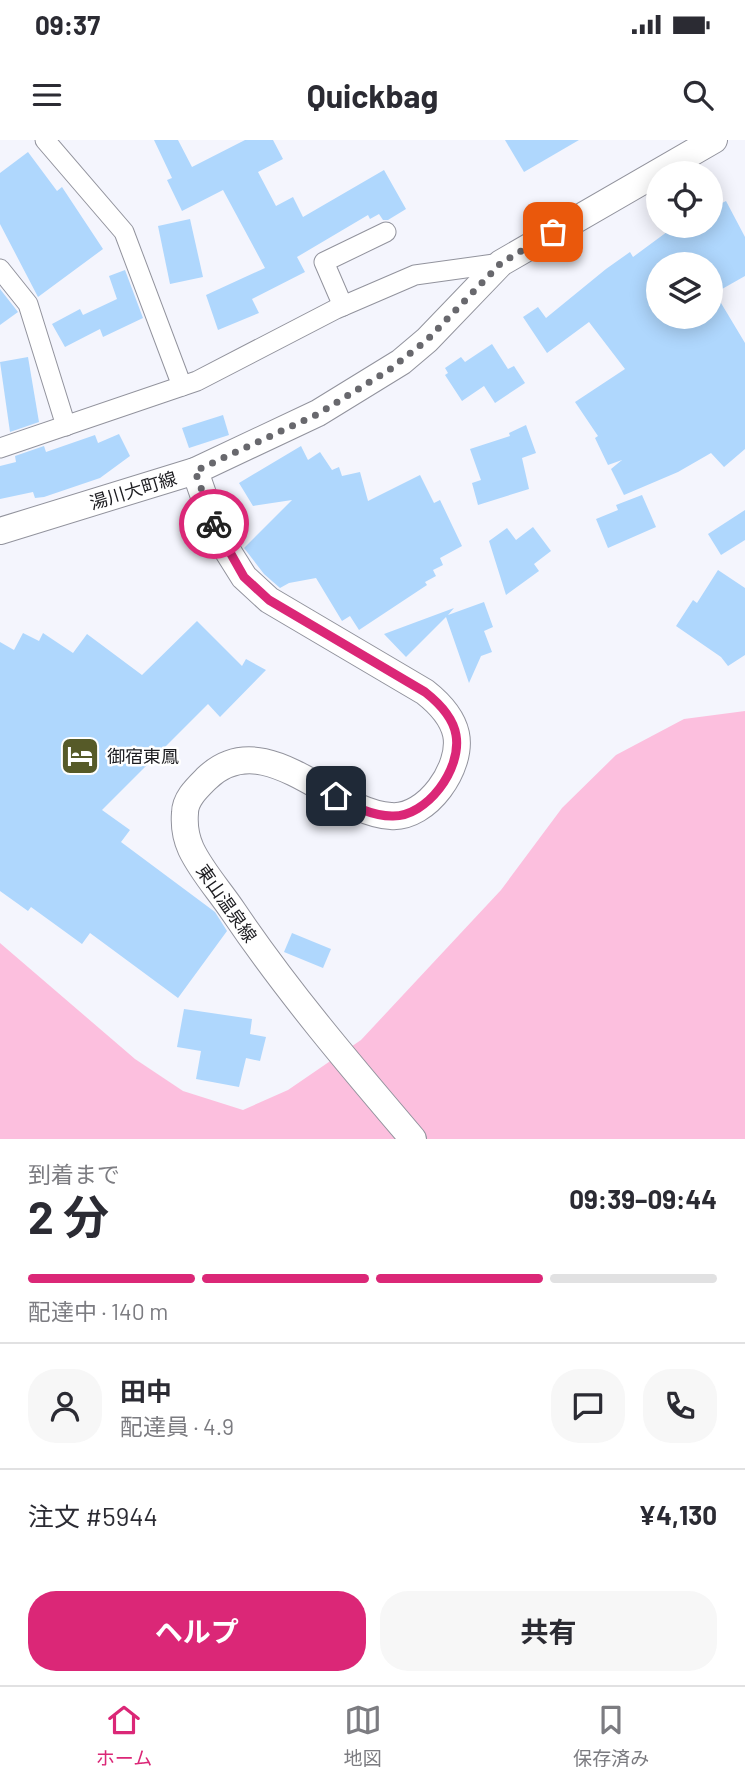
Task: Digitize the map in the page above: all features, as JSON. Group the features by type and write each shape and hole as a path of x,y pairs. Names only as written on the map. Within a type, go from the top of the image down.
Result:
{"main road":[{"name":"湯川大町線","path":"0,531 195,471 318,414 393,368 427,340 501,263 714,140"},
{"name":"東山温泉線","path":"195,471 217,534 244,577 269,600 425,692 439,703 456,734 457,750 453,766 435,794 424,804 394,817 359,809 284,767 265,761 235,763 214,771 194,791 185,810 190,847 203,872 267,961 414,1139"}],"street":[{"path":"45,140 124,232 182,386"},
{"path":"343,306 324,262 386,232"},
{"path":"0,448 182,386 343,306 415,275 501,263"},
{"path":"0,269 28,304 66,426"}],"shaded area":[{"path":"745,711 745,1139 0,1139 0,943 135,1059 183,1091 243,1110 288,1090 361,1040 501,890 562,808 616,755 684,719"}],"building":[{"path":"154,140 178,140 192,167 245,140 273,140 283,159 258,172 276,206 293,197 303,217 384,170 406,209 388,220 383,220 379,214 370,219 368,215 297,257 305,272 252,299 259,313 218,330 206,295 265,268 223,190 182,211 167,180 172,178"},
{"path":"505,140 579,140 524,172"},
{"path":"28,152 57,191 62,187 103,249 38,297 0,224 0,173"},
{"path":"726,201 745,237 745,276 723,288 723,252 646,252 646,329 723,329 723,306 745,343 745,449 724,467 711,453 678,472 624,495 611,469 622,460 608,465 595,438 598,436 575,402 625,369 589,322 547,353 523,317 538,307 546,318 630,252 633,257 659,238 723,238 723,202"},
{"path":"190,219 203,277 170,284 158,226"},
{"path":"125,270 143,318 103,337 100,329 65,347 52,324 80,309 83,315 117,299 109,276"},
{"path":"0,289 18,312 0,325"},
{"path":"492,344 508,369 514,366 525,383 495,403 484,386 462,401 445,375 448,373 445,368 461,357 465,362"},
{"path":"28,357 39,422 10,432 0,362"},
{"path":"223,415 229,435 189,448 182,428"},
{"path":"526,425 536,453 522,458 529,489 478,505 472,483 481,480 470,449 510,436 509,433"},
{"path":"119,434 130,456 100,478 44,497 35,498 33,492 0,499 0,466 16,462 15,456 44,446 46,452 95,435 98,443"},
{"path":"301,446 308,460 320,452 332,470 339,467 342,476 360,472 368,501 420,475 434,503 440,500 462,546 440,558 443,565 433,570 436,576 425,582 427,585 359,630 350,616 342,621 316,578 289,583 280,588 264,574 244,548 292,500 253,506 239,483"},
{"path":"642,495 656,527 608,548 596,519 618,510 616,505"},
{"path":"745,510 745,540 721,555 708,534"},
{"path":"533,527 551,551 534,564 539,571 506,595 489,541 507,528 516,540"},
{"path":"718,570 745,588 745,655 728,666 721,657 676,626 693,600 697,603"},
{"path":"484,602 493,627 484,631 492,652 481,656 469,683 446,617 406,657 384,634 454,608 448,615"},
{"path":"197,621 242,666 246,659 266,670 220,717 208,704 102,810 130,830 121,842 215,912 227,931 178,998 90,933 82,944 31,907 28,911 0,891 0,642 14,650 23,633 39,641 43,633 73,653 87,634 142,675"},
{"path":"292,933 331,949 323,968 284,952"},
{"path":"184,1009 252,1019 250,1034 266,1037 260,1061 246,1058 239,1087 196,1079 201,1051 177,1047"}],"way so far":[{"path":"214,524 195,471 318,414 401,362 456,312 501,263 553,232"}],"place":[{"name":"御宿東鳳","path":"80,756"}],"route":[{"path":"214,524 217,534 244,577 269,600 376,666 425,692 439,703 451,721 456,734 457,750 453,766 435,794 424,804 394,817 359,809 336,796"}]}
